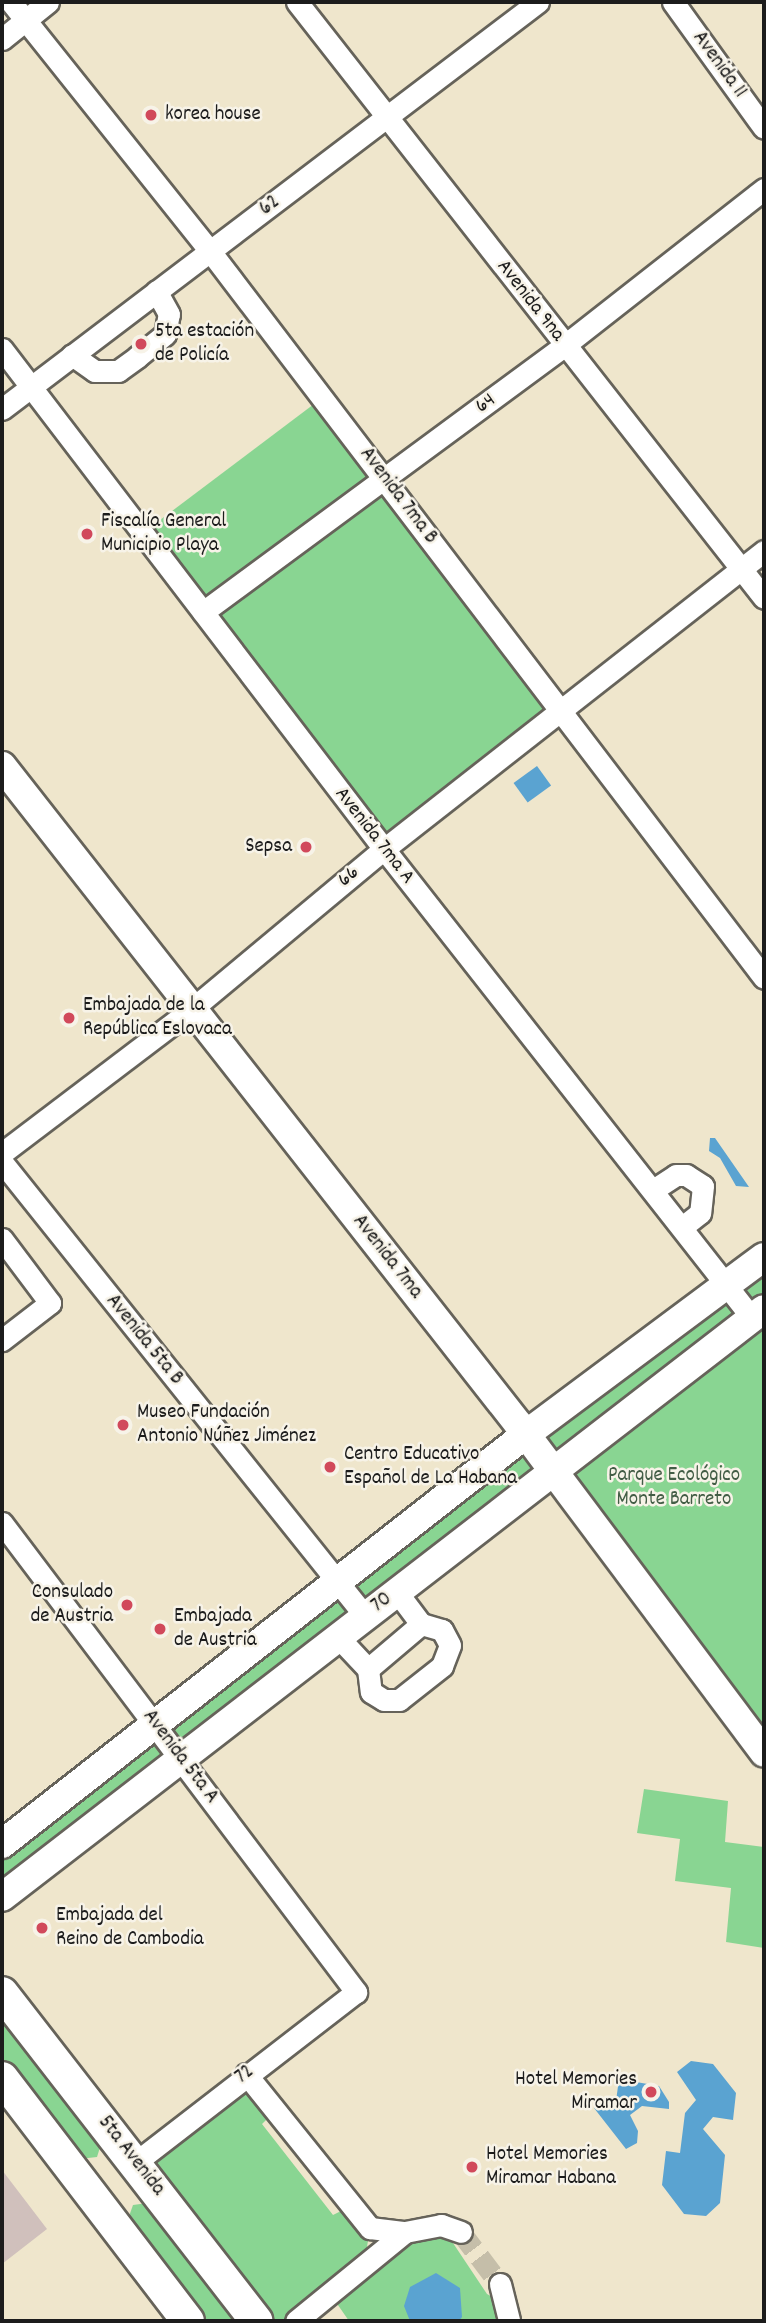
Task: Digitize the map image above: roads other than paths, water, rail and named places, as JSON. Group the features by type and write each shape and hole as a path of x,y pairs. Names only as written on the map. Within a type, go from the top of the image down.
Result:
{"highway":[{"name":"5ta Avenida","path":"2,1993 136,2162 256,2321"},
{"path":"2,2078 188,2321"}],"main road":[{"name":"Avenida 7ma","path":"2,766 525,1435 764,1753"},
{"name":"70","path":"2,1844 339,1584 525,1435 764,1257"},
{"name":"70","path":"2,1898 183,1760 550,1471 758,1314"}],"street":[{"name":"Avenida 7ma B","path":"11,2 210,251 386,478 559,713 764,978"},
{"path":"2,39 48,2"},
{"name":"Avenida 9na","path":"297,2 764,598"},
{"name":"62","path":"2,409 538,2"},
{"name":"Avenida 11","path":"673,2 764,128"},
{"name":"64","path":"203,612 565,345 764,189"},
{"path":"72,355 95,371 118,371 137,357 165,334 169,314 156,292"},
{"name":"Avenida 7ma A","path":"2,349 384,849 728,1286 758,1314"},
{"name":"66","path":"2,1153 193,1008 384,849 764,551"},
{"name":"Avenida 5ta B","path":"2,1162 365,1616"},
{"path":"653,1191 676,1175 686,1175 703,1186 700,1213 682,1227"},
{"path":"2,1239 50,1303 2,1340"},
{"name":"Avenida 5ta A","path":"2,1523 356,1992"},
{"path":"397,1592 421,1625"},
{"path":"338,1637 368,1669 371,1692 391,1701 442,1666 449,1653 448,1637 437,1626 421,1625 368,1669"},
{"name":"72","path":"136,2162 246,2074 356,1992"},
{"path":"246,2074 370,2228 405,2232 441,2225 461,2232"},
{"path":"363,2267 370,2228"},
{"path":"296,2321 405,2232"},
{"path":"500,2284 509,2321"},
{"path":"320,2321 326,2299"}],"water":[{"path":"537,766 551,785 528,802 514,783"},
{"path":"710,1138 715,1138 749,1187 736,1186 720,1158 709,1151"},
{"path":"691,2061 713,2064 736,2093 733,2120 713,2117 703,2129 725,2155 720,2203 706,2216 684,2214 662,2185 666,2151 680,2153 685,2113 696,2100 677,2072"},
{"path":"619,2079 659,2086 669,2102 669,2109 642,2106 630,2115 638,2131 637,2143 626,2149 594,2108 604,2099 616,2101"},
{"path":"436,2273 460,2288 462,2317 459,2321 410,2321 404,2306 410,2287"}],"tunnel":[{"path":"461,2232 500,2284"}],"place":[{"name":"korea house","path":"151,115"},
{"name":"5ta estación de Policía","path":"141,344"},
{"name":"Fiscalía General Municipio Playa","path":"87,534"},
{"name":"Sepsa","path":"306,847"},
{"name":"Embajada de la República Eslovaca","path":"69,1018"},
{"name":"Museo Fundación Antonio Núñez Jiménez","path":"123,1425"},
{"name":"Centro Educativo Español de La Habana","path":"330,1467"},
{"name":"Consulado de Austria","path":"127,1605"},
{"name":"Embajada de Austria","path":"160,1629"},
{"name":"Embajada del Reino de Cambodia","path":"42,1928"},
{"name":"Hotel Memories Miramar","path":"651,2092"},
{"name":"Hotel Memories Miramar Habana","path":"472,2167"}],"park label":[{"name":"Parque Ecológico Monte Barreto","path":"674,1488"}]}
